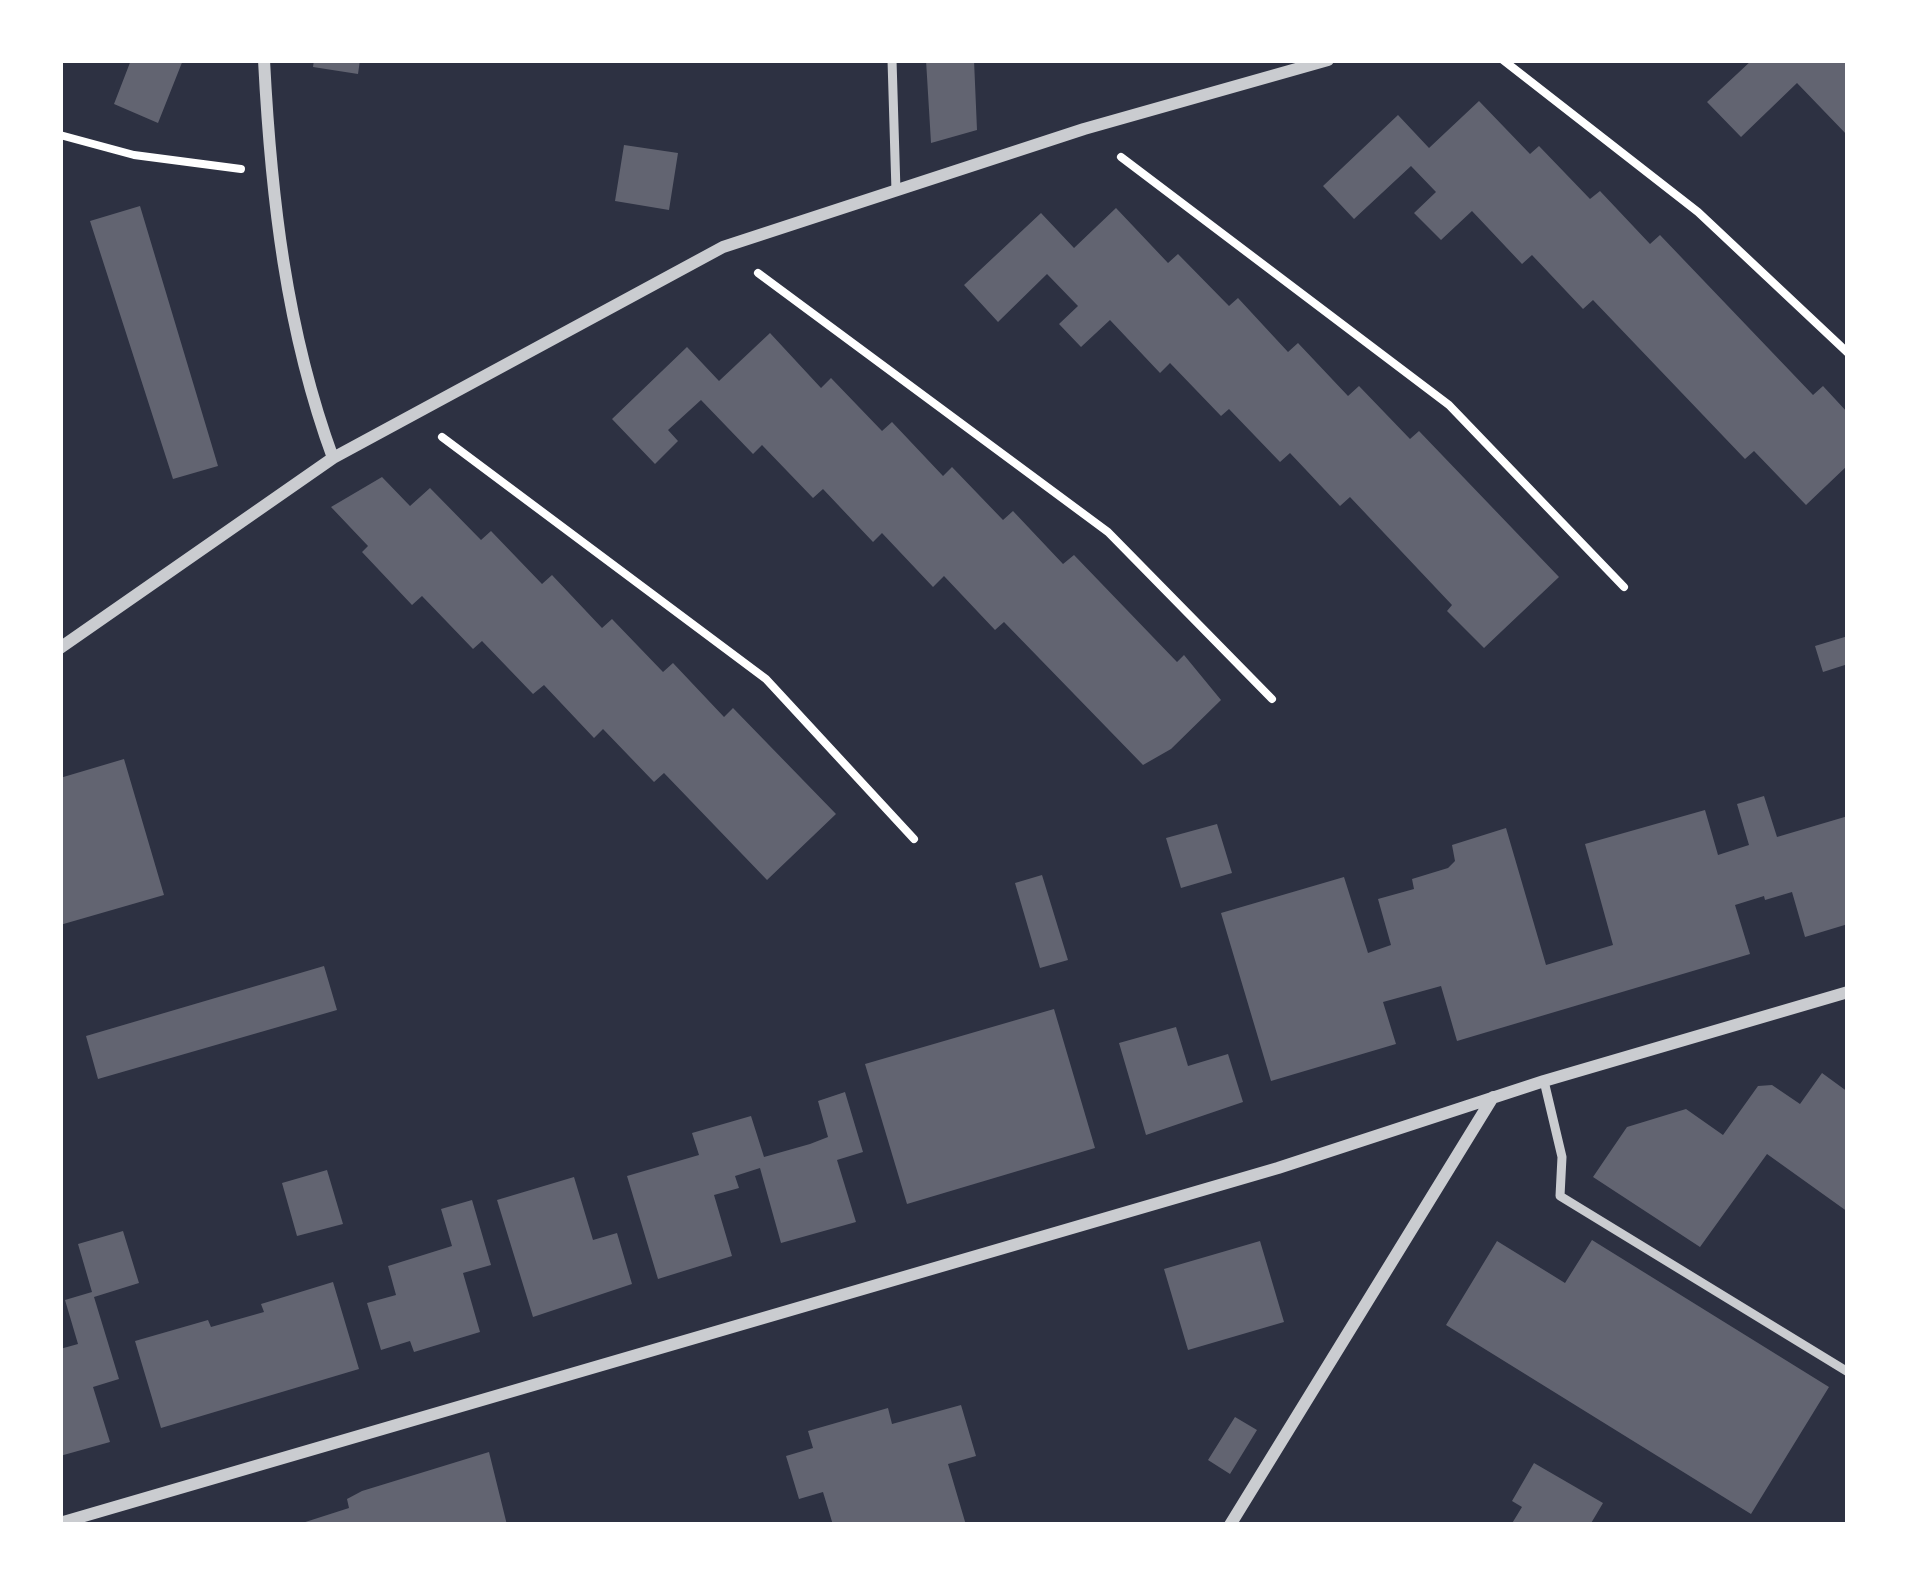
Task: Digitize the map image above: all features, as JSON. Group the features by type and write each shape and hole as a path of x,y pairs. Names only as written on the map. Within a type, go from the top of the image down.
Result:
{"street":[{"path":"264,60 270,172 308,392 333,458"},
{"path":"60,648 333,458 723,247 1084,129 1328,60"},
{"path":"60,1523 1278,1168 1544,1081 1848,992"},
{"path":"1230,1525 1493,1097"}],"lane":[{"path":"892,60 896,191"},
{"path":"1544,1081 1562,1157 1560,1196 1848,1372"}],"path":[{"path":"1503,60 1698,212 1848,353"},
{"path":"1084,129 1449,405 1624,587"},
{"path":"60,136 134,155 270,172"},
{"path":"723,247 1108,532 1273,699"},
{"path":"410,413 766,679 914,839"}],"building":[{"path":"131,60 183,60 158,123 114,104"},
{"path":"314,60 360,60 358,74 313,67"},
{"path":"926,60 974,60 977,130 931,143"},
{"path":"1752,60 1848,60 1848,136 1797,83 1741,137 1707,102"},
{"path":"1479,101 1530,154 1539,146 1590,199 1600,191 1650,244 1660,235 1813,395 1823,386 1848,413 1848,465 1806,505 1754,451 1745,459 1593,300 1583,309 1532,255 1522,264 1472,211 1441,240 1414,213 1436,192 1411,166 1354,219 1323,186 1398,115 1429,148"},
{"path":"624,145 678,153 669,210 615,201"},
{"path":"140,206 218,466 173,479 90,221"},
{"path":"1116,208 1168,263 1178,254 1229,306 1238,298 1288,352 1298,343 1348,396 1359,386 1410,439 1419,431 1559,577 1484,648 1447,611 1452,605 1350,497 1340,506 1290,453 1280,462 1229,409 1221,416 1170,363 1160,373 1110,320 1081,347 1059,324 1078,306 1047,274 998,322 964,285 1041,213 1074,248"},
{"path":"770,333 821,388 831,378 882,431 892,422 943,476 952,467 1003,520 1013,511 1063,564 1074,555 1177,662 1184,655 1221,700 1171,749 1143,765 1004,622 995,630 944,576 933,587 882,533 873,542 823,489 813,498 762,445 753,454 701,400 668,430 678,441 655,464 612,419 687,347 719,381"},
{"path":"382,477 410,506 430,488 481,540 491,531 542,584 552,575 602,628 612,619 663,672 673,663 724,717 733,708 836,814 767,880 664,773 654,782 603,729 594,738 544,685 533,694 482,641 473,649 422,596 412,605 362,552 368,546 331,507"},
{"path":"1848,636 1848,664 1823,672 1815,646"},
{"path":"124,759 164,895 60,925 60,778"},
{"path":"1764,796 1777,837 1848,816 1848,924 1805,937 1792,892 1765,900 1764,896 1735,905 1750,954 1457,1041 1441,986 1383,1002 1396,1044 1271,1081 1221,913 1344,877 1368,953 1391,945 1378,899 1414,889 1412,879 1448,868 1455,861 1452,845 1506,828 1546,965 1613,945 1585,844 1705,810 1718,855 1749,845 1737,804"},
{"path":"1217,824 1232,873 1181,888 1166,838"},
{"path":"1042,875 1068,960 1040,968 1015,883"},
{"path":"324,966 337,1010 98,1079 86,1036"},
{"path":"1054,1009 1095,1148 907,1204 865,1064"},
{"path":"1176,1027 1188,1066 1228,1054 1243,1102 1146,1135 1119,1043"},
{"path":"1822,1073 1848,1092 1848,1212 1767,1154 1700,1247 1593,1177 1627,1127 1686,1109 1723,1135 1758,1086 1772,1085 1800,1104"},
{"path":"845,1092 863,1152 837,1160 856,1222 781,1243 760,1168 735,1176 739,1188 714,1195 732,1256 658,1279 627,1176 699,1155 692,1133 751,1116 764,1157 810,1144 828,1137 818,1101"},
{"path":"327,1170 343,1224 297,1236 282,1183"},
{"path":"574,1177 593,1240 617,1233 632,1284 533,1317 497,1200"},
{"path":"472,1200 491,1265 463,1273 480,1332 414,1352 410,1341 381,1350 367,1303 396,1295 388,1266 452,1246 441,1209"},
{"path":"123,1231 139,1283 94,1297 119,1379 93,1387 110,1442 60,1456 60,1349 78,1344 65,1300 92,1292 78,1244"},
{"path":"1592,1240 1829,1387 1751,1514 1446,1325 1497,1241 1565,1283"},
{"path":"1260,1241 1284,1322 1188,1350 1164,1269"},
{"path":"333,1282 359,1369 161,1428 135,1341 208,1320 211,1327 264,1312 261,1304"},
{"path":"961,1405 976,1456 948,1464 966,1525 833,1525 823,1492 799,1499 786,1456 813,1448 808,1431 888,1408 892,1424"},
{"path":"1235,1417 1257,1430 1230,1474 1208,1460"},
{"path":"489,1452 507,1525 296,1525 349,1508 347,1499 362,1491"},
{"path":"1534,1463 1603,1503 1590,1525 1511,1525 1522,1507 1512,1501"}]}
